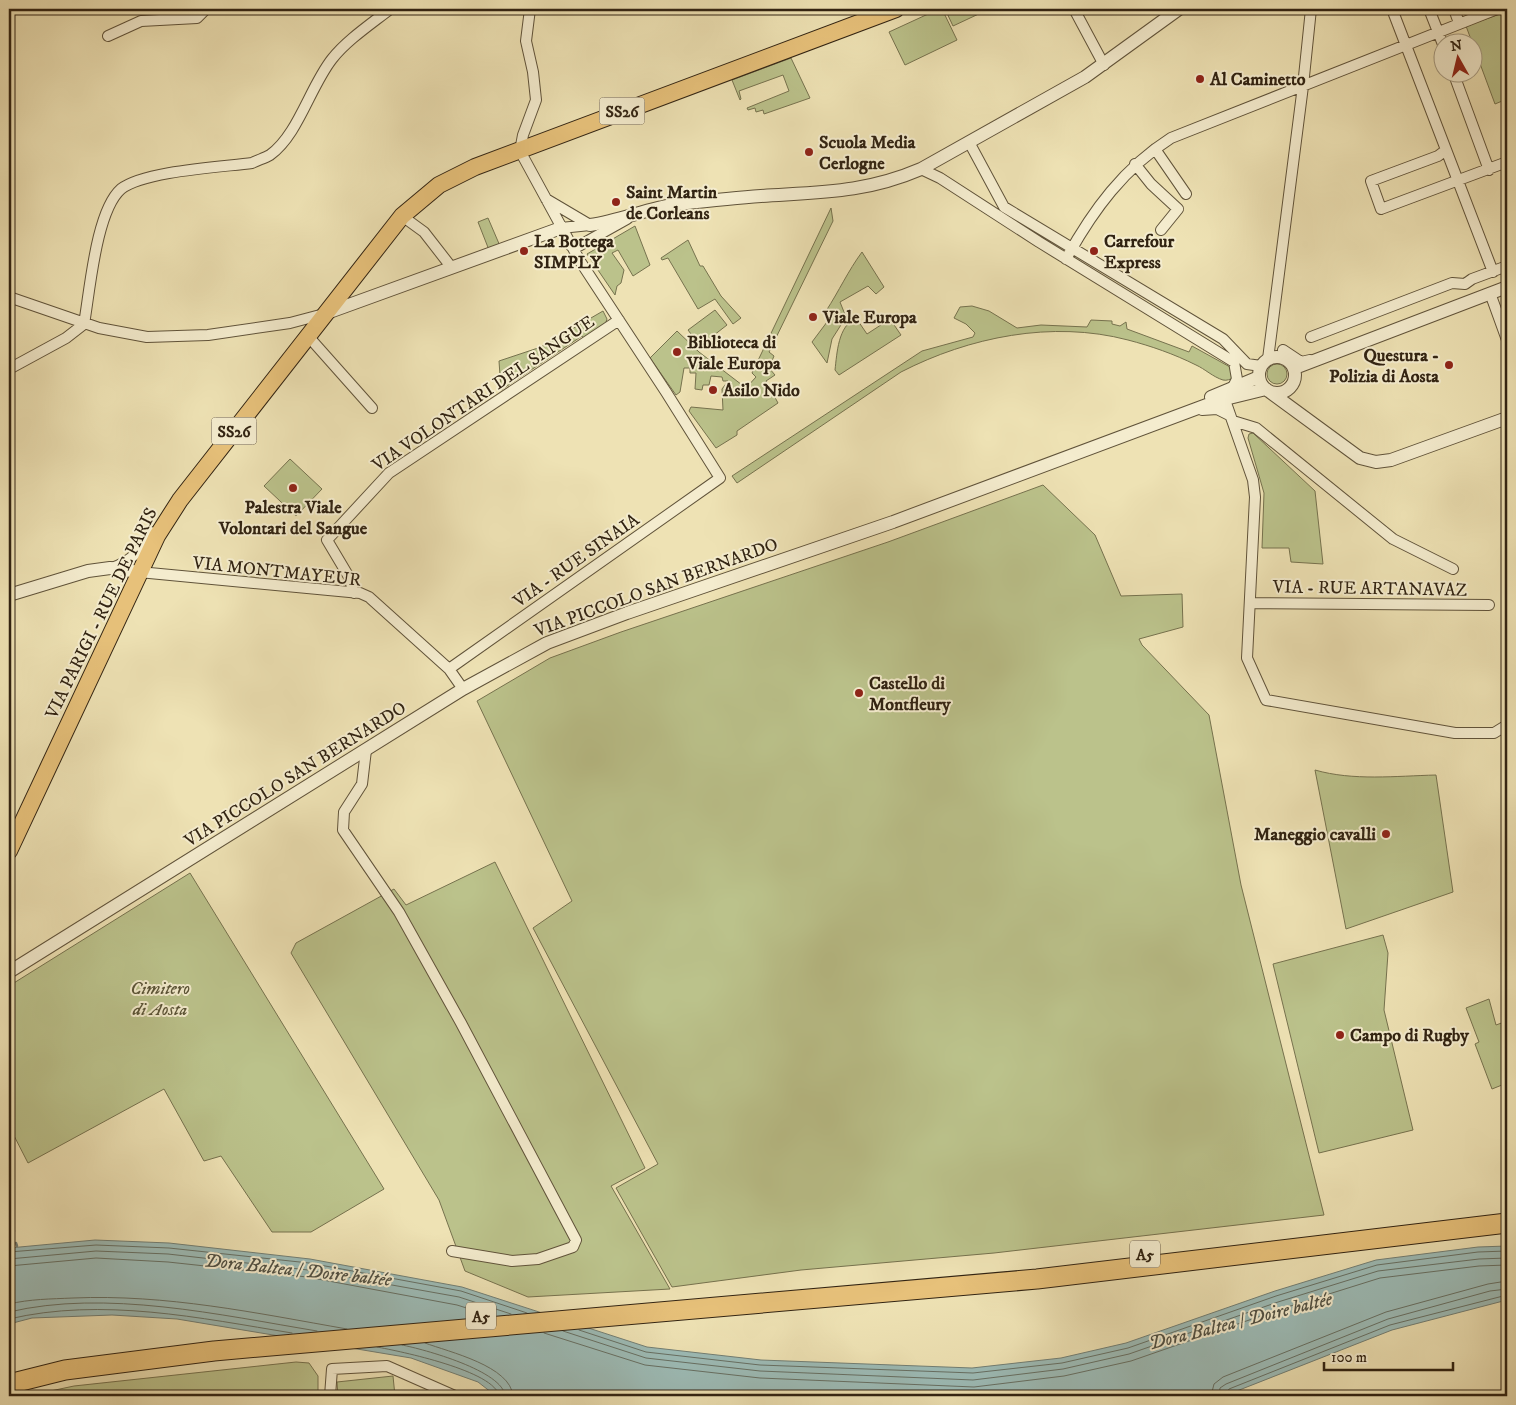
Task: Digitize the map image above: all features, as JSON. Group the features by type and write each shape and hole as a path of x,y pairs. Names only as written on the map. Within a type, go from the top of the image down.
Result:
{"highway":[{"name":"A5","path":"9,1384 66,1370 214,1351 786,1295 1034,1268 1507,1212"},
{"name":"A5","path":"9,1372 65,1360 180,1343 786,1295 1037,1279 1507,1223"}],"main road":[{"name":"VIA PARIGI - RUE DE PARIS","path":"9,851 139,572 180,500 402,216 420,199 450,178 475,167 896,9"}],"street":[{"path":"108,36 141,21 197,18 206,9"},
{"path":"9,369 66,338 84,324 102,223 108,205 122,189 139,179 252,162 269,155 282,143 293,127 309,95 332,58 390,9"},
{"path":"530,9 526,41 533,72 536,100 523,135 520,151 571,246 619,320"},
{"path":"1074,9 1104,65"},
{"path":"9,297 84,324 147,338 183,336 290,324 382,294 561,228 590,225 631,217 660,207 679,204 862,189 897,179 921,169 969,142 1104,65 1179,9"},
{"path":"1268,390 1279,393 1287,391 1293,385 1296,377 1293,365 1277,339 1275,323 1278,273 1304,86 1311,9"},
{"path":"1392,9 1493,272"},
{"path":"1429,9 1438,31"},
{"path":"1454,9 1459,23"},
{"path":"1066,259 1115,184 1135,164 1180,133 1497,9"},
{"path":"1457,82 1489,170"},
{"path":"969,142 1004,207 1223,339 1247,364 1261,371"},
{"path":"1155,149 1186,194"},
{"path":"1446,150 1438,156 1371,181 1381,209 1507,162"},
{"path":"1135,164 1151,184 1178,209 1161,230"},
{"path":"921,169 940,178 1066,259 1244,369 1261,371 1284,357 1293,365"},
{"path":"545,198 590,225 591,231 582,244 580,261"},
{"path":"402,216 424,232 452,268"},
{"path":"571,246 574,248 631,217"},
{"path":"1312,337 1452,283 1466,284 1472,279 1507,266"},
{"path":"1466,284 1472,300"},
{"path":"1293,365 1336,354 1507,287"},
{"path":"1490,294 1507,340"},
{"name":"VIA - RUE SINAIA","path":"449,668 720,478 619,320"},
{"name":"VIA VOLONTARI DEL SANGUE","path":"354,593 349,577 327,540 389,473 619,320"},
{"path":"1275,323 1261,371 1268,390 1360,458 1376,462 1391,460 1507,418"},
{"path":"308,336 372,408"},
{"path":"1283,350 1301,362 1336,354"},
{"path":"1233,387 1237,379 1234,362"},
{"name":"VIA PICCOLO SAN BERNARDO","path":"1172,419 1261,371"},
{"name":"VIA PICCOLO SAN BERNARDO","path":"1225,399 1227,393 1261,371"},
{"name":"VIA PICCOLO SAN BERNARDO","path":"9,972 463,690 548,643 588,627 893,522 1225,399 1268,390"},
{"path":"1225,399 1253,480 1255,497 1247,658 1266,700 1455,733 1494,733 1507,725"},
{"name":"VIA PICCOLO SAN BERNARDO","path":"1172,419 1206,409 1217,409 1231,418 1256,428 1393,539 1453,569"},
{"path":"9,595 88,571 110,568 127,562 141,549 155,524 180,500"},
{"path":"110,568 139,572"},
{"name":"VIA MONTMAYEUR","path":"139,572 354,593 369,597 449,668 463,690"},
{"name":"VIA - RUE ARTANAVAZ","path":"1251,603 1489,605"},
{"path":"366,750 362,784 344,812 343,830 385,888 399,912 461,1023 576,1240 573,1247 538,1259 512,1261 452,1251"},
{"path":"330,1396 332,1369 360,1366 387,1366 455,1396"}],"green space":[{"path":"942,9 957,40 905,65 889,32"},
{"path":"945,9 984,9 985,11 953,26"},
{"path":"1506,12 1507,99 1495,104 1484,74 1484,32 1468,32 1466,26"},
{"path":"791,58 810,98 764,114 763,110 756,112 755,108 748,110 747,108 789,91 783,75 739,91 740,100 732,80"},
{"path":"831,208 833,221 769,352 774,356 769,368 775,375 766,381 778,403 737,431 737,435 716,448 689,411 691,407 723,410 722,389 728,381 723,381 722,377 711,376 709,385 703,385 702,390 695,389 696,373 690,373 690,368 684,368 680,392 676,395 650,358 677,331 699,352 746,388 756,377 752,373"},
{"path":"488,218 500,246 489,250 478,222"},
{"path":"635,226 650,265 633,276 618,250 612,253 624,270 621,283 617,286 615,295 587,254"},
{"path":"688,240 700,266 703,266 721,296 741,318 733,324 715,299 698,309 668,258 662,260 661,258"},
{"path":"862,252 884,287 876,294 868,286 840,302 846,317 832,339 827,363 812,342 830,318 826,311"},
{"path":"972,306 989,311 1017,328 1041,325 1087,327 1091,320 1112,321 1112,324 1120,326 1126,322 1127,329 1189,352 1192,346 1230,367 1234,378 1223,380 1179,357 1128,340 1099,334 1041,332 983,341 954,349 901,372 737,483 732,476 922,351 973,337 975,333 966,324 954,318 960,307"},
{"path":"715,310 727,325 700,346 688,330"},
{"path":"603,311 607,319 605,325 584,339 582,336 501,390 499,361 541,347"},
{"path":"856,318 867,334 890,319 901,335 839,375 835,370 842,333 845,327"},
{"path":"1273,364 1281,364 1287,370 1287,378 1281,384 1273,384 1267,378 1267,370"},
{"path":"1253,433 1315,491 1323,564 1291,562 1289,548 1262,548 1264,493 1248,438 1249,434"},
{"name":"Palestra Viale Volontari del Sangue","path":"290,459 322,489 296,516 264,486"},
{"path":"1043,485 1095,535 1121,596 1182,594 1183,627 1139,639 1142,645 1209,715 1241,885 1324,1215 994,1253 801,1270 672,1287 616,1188 658,1164 533,928 572,901 477,701 550,658 621,632 888,542"},
{"name":"Maneggio cavalli","path":"1315,770 1359,777 1436,775 1453,892 1346,929"},
{"path":"495,862 645,1168 611,1186 670,1289 528,1297 465,1271 439,1200 291,953 296,943 394,889 406,905"},
{"name":"Cimitero di Aosta","path":"190,873 384,1189 311,1232 272,1232 221,1156 204,1161 164,1089 28,1163 9,1126 9,986"},
{"name":"Campo di Rugby","path":"1383,935 1388,953 1384,1010 1413,1130 1319,1153 1273,964"},
{"path":"1489,999 1496,1025 1507,1021 1507,1083 1492,1089 1475,1044 1479,1042 1466,1008"},
{"path":"296,1362 309,1363 318,1376 318,1396 27,1396 74,1386"},
{"path":"393,1376 395,1396 338,1396 337,1382"}],"water":[{"name":"Dora Baltea / Doire baltée","path":"95,1240 169,1243 310,1259 462,1287 647,1347 761,1360 972,1368 1061,1358 1126,1343 1275,1291 1376,1260 1478,1247 1507,1246 1507,1300 1392,1330 1224,1396 496,1396 478,1382 411,1358 177,1319 112,1315 32,1318 9,1324 9,1248"}],"waterway":[{"path":"9,1212 14,1231"}],"place":[{"name":"Al Caminetto","path":"1200,79"},
{"name":"Scuola Media Cerlogne","path":"809,152"},
{"name":"Saint Martin de Corleans","path":"616,202"},
{"name":"La Bottega SIMPLY","path":"524,251"},
{"name":"Carrefour Express","path":"1094,251"},
{"name":"Viale Europa","path":"813,317"},
{"name":"Biblioteca di Viale Europa","path":"677,352"},
{"name":"Questura - Polizia di Aosta","path":"1449,365"},
{"name":"Asilo Nido","path":"713,390"},
{"name":"Palestra Viale Volontari del Sangue","path":"293,488"},
{"name":"Castello di Montfleury","path":"859,693"},
{"name":"Maneggio cavalli","path":"1386,834"},
{"name":"Campo di Rugby","path":"1340,1035"}]}
